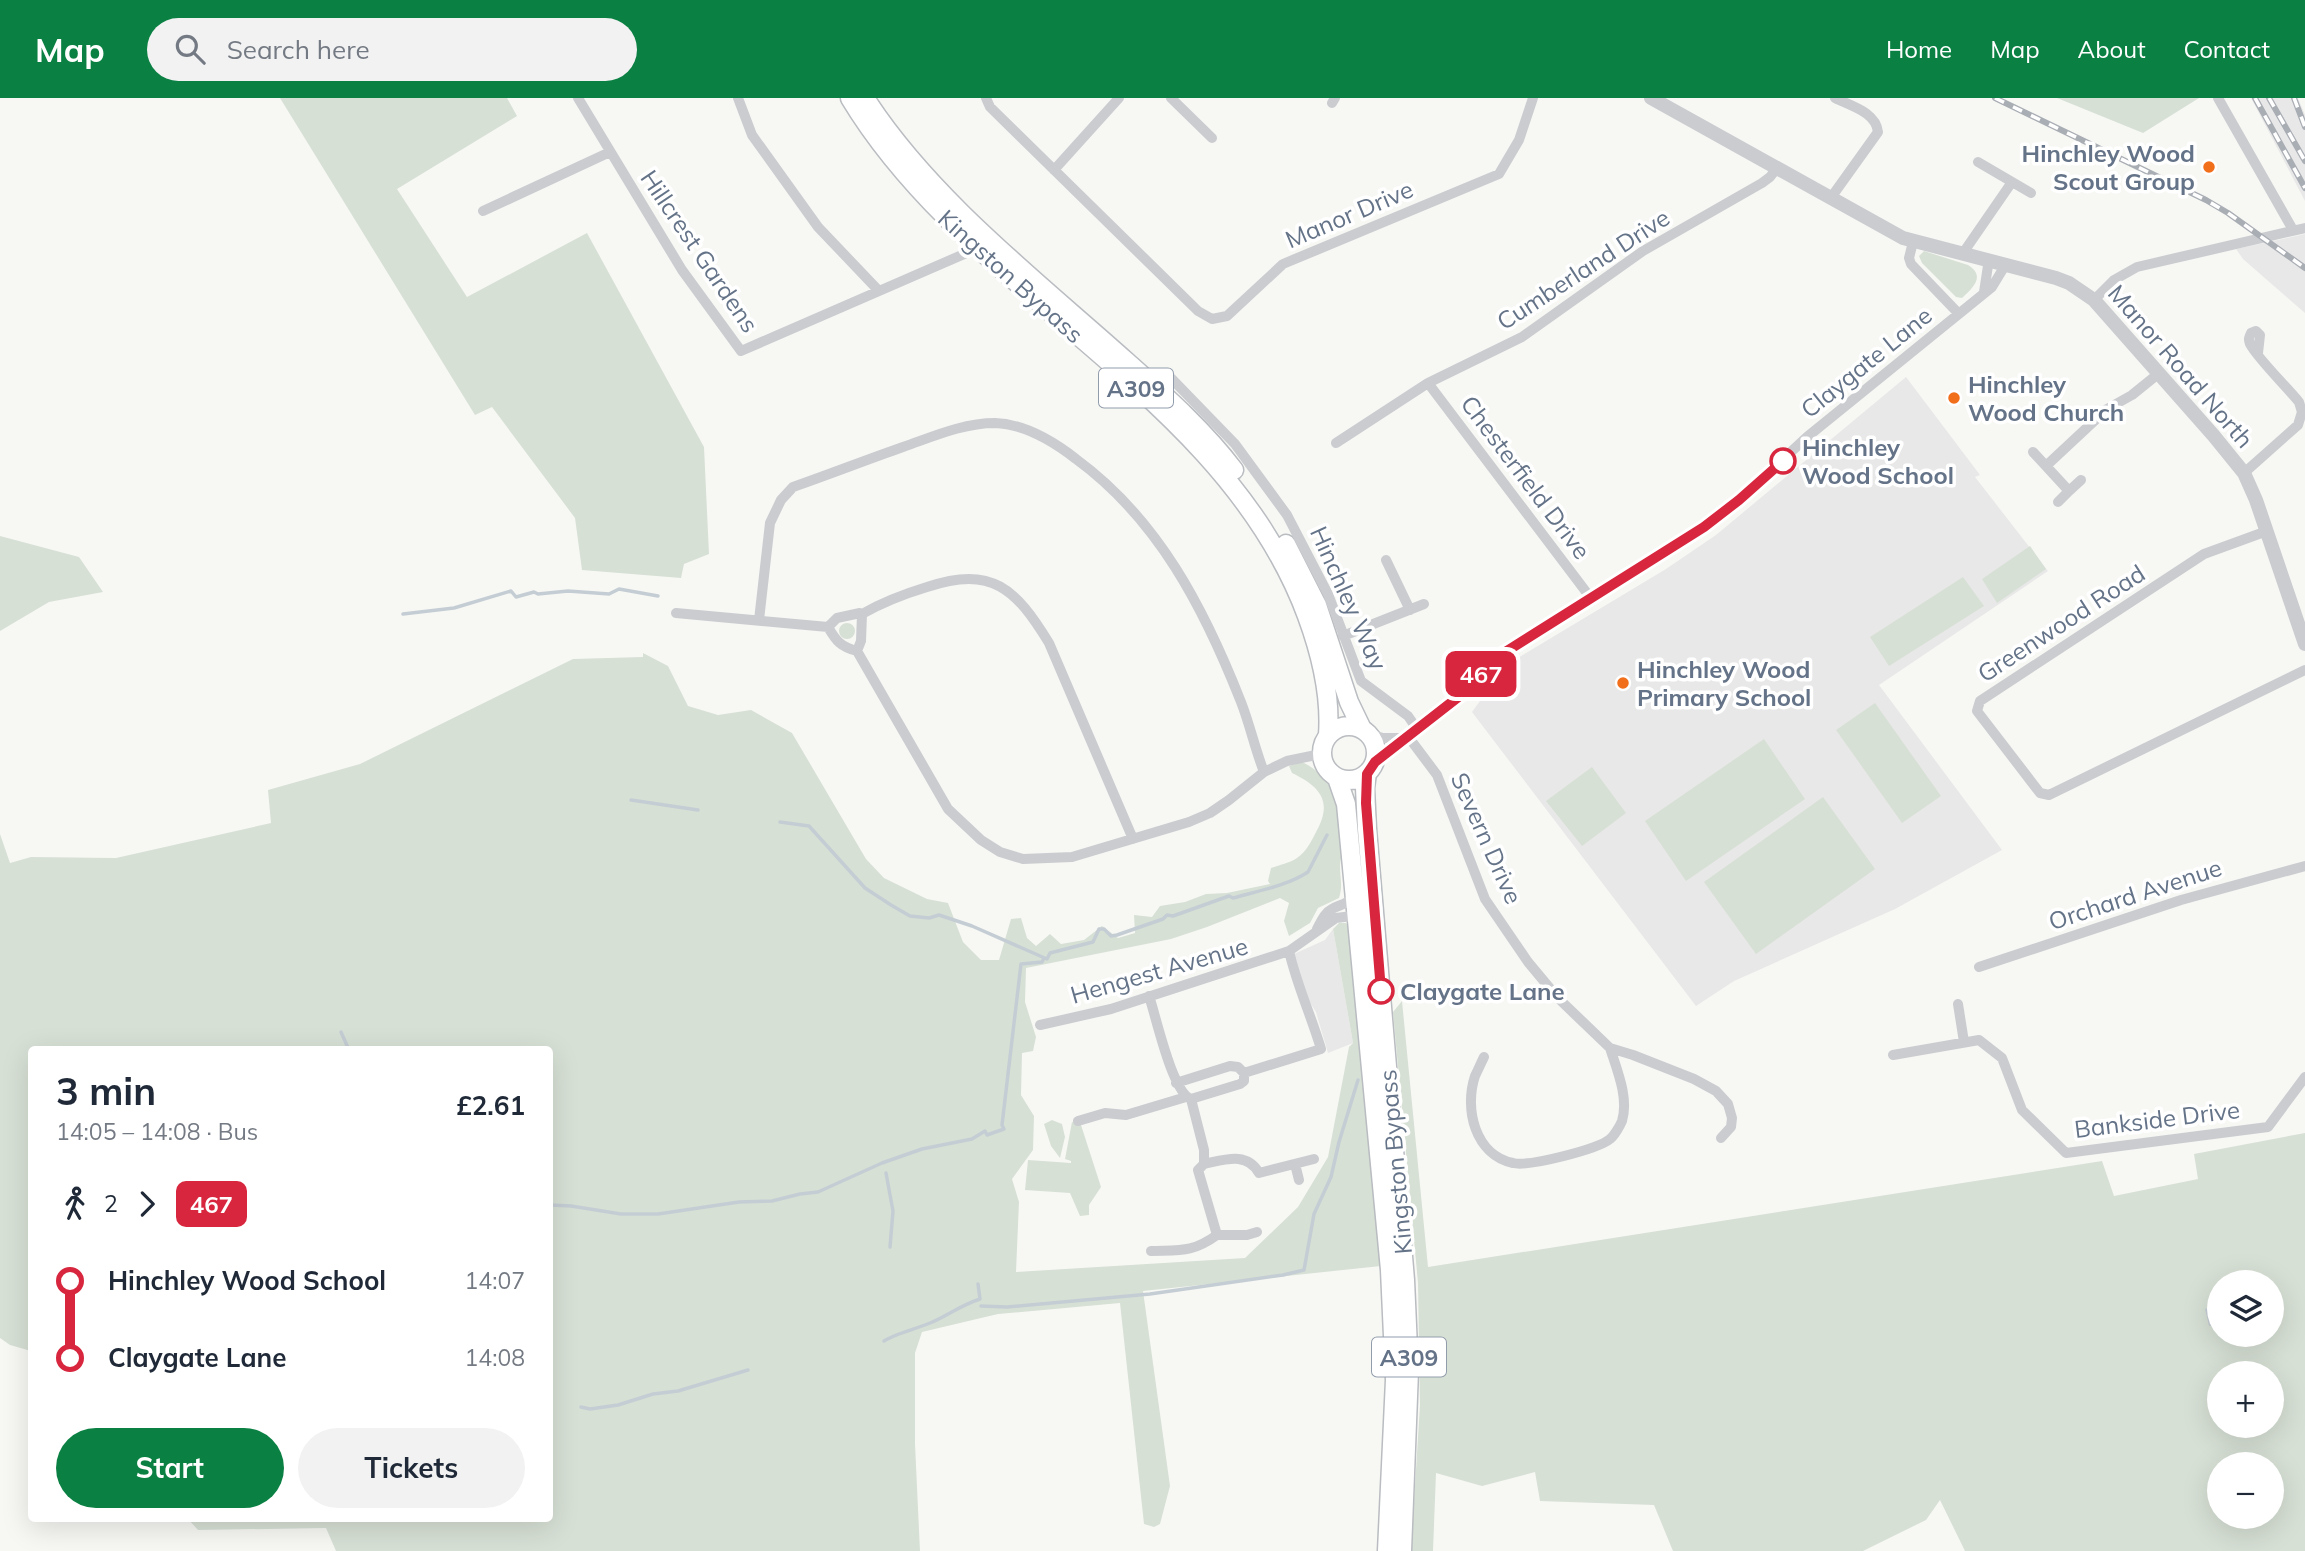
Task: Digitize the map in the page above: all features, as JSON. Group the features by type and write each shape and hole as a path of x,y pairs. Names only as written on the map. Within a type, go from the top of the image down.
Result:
{"highway":[{"name":"Kingston Bypass","path":"850,98 927,200 1176,426 1217,467 1253,512 1277,550 1297,591 1317,643 1330,712 1328,735"},
{"name":"Kingston Bypass","path":"865,98 923,172 970,221 1155,386 1226,459 1266,510 1298,565 1317,605 1349,702 1366,732"},
{"path":"1346,725 1366,732 1376,749 1371,768 1356,779 1348,781 1337,778 1328,771 1321,754 1328,735 1346,725"},
{"name":"Kingston Bypass","path":"1371,768 1365,788 1368,846 1405,1280 1409,1371 1402,1551"},
{"name":"Kingston Bypass","path":"1337,778 1346,804 1353,897 1382,1169 1395,1380 1387,1551"}],"street":[{"name":"Hillcrest Gardens","path":"578,98 682,270 741,351 978,248"},
{"path":"738,98 752,135 818,227 878,290"},
{"name":"Manor Drive","path":"986,98 990,107 1198,311 1212,319 1227,316 1283,264 1499,174 1519,140 1533,98"},
{"path":"1055,170 1119,98"},
{"path":"1171,98 1212,138"},
{"name":"Manor Road North","path":"1651,98 1913,242 1989,259 2069,283 2094,300 2244,473 2251,486 2305,644"},
{"path":"1830,198 1878,132 1877,123 1870,116 1835,98"},
{"path":"2218,98 2293,230"},
{"path":"483,211 610,152"},
{"path":"1978,162 2031,193"},
{"name":"Cumberland Drive","path":"1336,443 1428,383 1522,337 1643,251 1762,183 1777,168"},
{"path":"1963,253 2012,182"},
{"path":"2094,300 2114,279 2137,267 2305,228"},
{"path":"1913,242 1909,258 1911,264 1959,314"},
{"path":"1984,292 1989,259"},
{"name":"Claygate Lane","path":"1371,768 1409,734 1466,691 1499,656 1673,547 1739,500 1807,437 1984,292 1996,281 2006,264"},
{"path":"2244,473 2298,425 2302,412 2299,402 2258,353"},
{"path":"2047,465 2107,409 2132,395 2158,373"},
{"name":"Hinchley Way","path":"1171,378 1235,444 1287,514 1328,594 1361,681 1408,716 1409,734"},
{"name":"Chesterfield Drive","path":"1428,383 1590,597"},
{"path":"759,620 769,523 781,499 793,487 965,427 998,423 1020,428 1043,436 1099,476 1151,531 1184,579 1212,631 1242,705 1264,772"},
{"path":"2033,452 2068,491"},
{"path":"2058,502 2081,480"},
{"name":"Greenwood Road","path":"2267,531 2204,554 1980,701 1977,710 2040,793 2049,795 2305,670"},
{"path":"1386,560 1410,610"},
{"path":"828,627 837,618 854,613 862,614 885,601 946,580 969,577 992,582 1010,592 1033,618 1049,643 1133,839"},
{"path":"1343,636 1424,604"},
{"path":"676,613 828,627"},
{"path":"857,651 862,635 862,614"},
{"path":"828,627 843,647 857,651 948,809 981,840 1000,852 1023,859 1058,860 1189,822 1210,813 1264,772 1295,759 1321,754"},
{"path":"1366,732 1383,738 1409,734"},
{"name":"Severn Drive","path":"1409,734 1437,775 1485,900 1528,962 1558,998 1610,1048 1645,1059 1716,1091 1728,1104 1732,1118 1731,1127 1721,1138"},
{"path":"1356,916 1367,911 1365,871 1368,846"},
{"name":"Orchard Avenue","path":"1979,967 2180,900 2305,866"},
{"path":"1314,935 1325,914 1343,906 1353,897"},
{"name":"Hengest Avenue","path":"1040,1025 1111,1009 1289,951 1336,918 1356,916"},
{"path":"1244,1073 1321,1049 1310,1013 1301,998 1289,951"},
{"path":"1149,996 1176,1083 1188,1098 1204,1150 1204,1164"},
{"path":"1958,1004 1964,1042"},
{"name":"Bankside Drive","path":"1893,1055 1979,1040 2002,1058 2022,1110 2066,1153 2268,1127 2305,1077"},
{"path":"1484,1057 1475,1078 1471,1099 1473,1124 1482,1144 1497,1157 1513,1163 1533,1163 1600,1145 1612,1138 1622,1121 1624,1099 1610,1048"},
{"path":"1078,1121 1105,1113 1126,1115 1240,1084 1244,1081 1244,1073 1238,1067 1230,1066 1176,1083"},
{"path":"1217,1235 1198,1170 1204,1164 1238,1158 1249,1160 1259,1172 1314,1159"},
{"path":"1295,1164 1299,1180"},
{"path":"1151,1251 1184,1252 1202,1246 1217,1235 1247,1236 1257,1233"}],"shaded area":[{"path":"280,98 507,98 517,116 397,189 467,297 587,233 704,447 709,554 684,564 681,578 582,570 575,518 492,407 475,415"},
{"path":"2057,98 2199,98 2143,133"},
{"path":"2251,98 2298,98 2305,115 2305,201"},
{"path":"2305,234 2305,313 2243,259 2236,249"},
{"path":"1924,251 1968,265 1976,273 1976,282 1962,298 1956,297 1922,263 1919,256"},
{"name":"Hinchley Wood School","path":"1906,377 1980,475 1975,477 2048,571 1879,685 2002,850 1895,909 1734,981 1696,1006 1472,712 1506,665 1666,569 1716,535"},
{"path":"0,536 79,557 103,592 49,602 0,631"},
{"path":"2030,546 2046,569 1997,603 1982,579"},
{"path":"1963,577 1984,606 1889,666 1870,637"},
{"path":"844,623 850,623 855,631 853,637 844,639 839,634 839,628"},
{"path":"643,653 668,666 688,706 718,715 751,710 792,733 866,859 884,878 927,899 948,903 963,942 981,960 999,960 1011,919 1021,918 1027,938 1036,946 1050,934 1061,944 1084,940 1102,926 1118,938 1135,933 1134,915 1152,917 1160,906 1185,902 1206,894 1227,893 1270,884 1268,881 1271,868 1291,861 1303,853 1324,812 1324,804 1317,790 1292,773 1289,766 1302,762 1322,776 1329,786 1341,819 1343,847 1339,898 1318,908 1310,923 1289,936 1284,921 1289,903 1280,898 1171,939 1026,968 1025,1002 1036,1037 1033,1051 1022,1053 1021,1095 1034,1116 1033,1150 1012,1179 1019,1202 1016,1272 1245,1258 1298,1207 1328,1157 1349,1047 1353,1043 1333,929 1339,923 1346,923 1351,930 1381,1266 1143,1291 1170,1486 1160,1524 1154,1527 1144,1524 1120,1303 998,1314 922,1332 915,1353 915,1444 920,1551 336,1551 326,1528 198,1530 191,1522 553,1522 553,1046 28,1046 28,1350 10,1345 0,1338 0,834 10,863 31,857 116,858 271,823 268,790 360,764 573,659 643,657"},
{"path":"1875,703 1941,796 1902,823 1836,730"},
{"path":"1764,739 1805,799 1686,881 1645,821"},
{"path":"1592,767 1626,813 1582,846 1546,801"},
{"path":"1823,797 1875,869 1756,954 1704,882"},
{"path":"1333,929 1353,1043 1328,1053 1294,954 1325,940"},
{"path":"1402,1001 1428,1267 2102,1161 2114,1196 2198,1179 2194,1154 2305,1133 2305,1551 1965,1551 1940,1500 1926,1520 1863,1551 1673,1551 1654,1505 1540,1501 1535,1472 1482,1486 1436,1473 1433,1551 1411,1551 1420,1405 1418,1283 1393,1012"},
{"path":"1052,1120 1062,1124 1065,1137 1060,1158 1051,1146 1044,1124"},
{"path":"1072,1122 1081,1125 1101,1187 1089,1205 1089,1215 1080,1216 1070,1193 1025,1190 1028,1160 1071,1163 1065,1159"}],"waterway":[{"path":"403,614 454,608 511,591 516,597 534,592 609,594 619,589 658,596"},
{"path":"631,800 698,810"},
{"path":"780,822 809,826 865,888 910,916 929,918 939,915 972,926 1047,959 1050,953 1093,942 1099,929 1104,929 1111,936 1117,935 1163,919 1167,915 1173,916 1229,896 1233,898 1291,881 1308,872 1327,835"},
{"path":"553,1205 621,1214 658,1214 739,1202 772,1201 818,1192 882,1163 922,1149 972,1139 985,1131 987,1135 1004,1129 1002,1125 1021,964 1042,962 1044,958"},
{"path":"341,1032 347,1046"},
{"path":"981,1306 1007,1307 1150,1294 1304,1270 1314,1214 1331,1177 1358,1080"},
{"path":"886,1173 893,1211 890,1247"},
{"path":"884,1341 980,1299 978,1284"},
{"path":"581,1407 590,1409 618,1405 748,1370"}],"railway":[{"path":"1995,98 2206,200 2305,268"},
{"path":"2255,98 2305,188"},
{"path":"2269,98 2305,161"},
{"path":"2294,98 2305,127"}],"bus line":[{"name":"467","path":"1381,991 1365,788 1367,774 1375,762 1466,691 1499,656 1704,527 1783,461"}],"place":[{"name":"Hinchley Wood Scout Group","path":"2209,167"},
{"name":"Hinchley Wood Church","path":"1954,398"},
{"name":"Hinchley Wood School","path":"1783,461"},
{"name":"Hinchley Wood Primary School","path":"1623,683"},
{"name":"Claygate Lane","path":"1381,991"}]}
